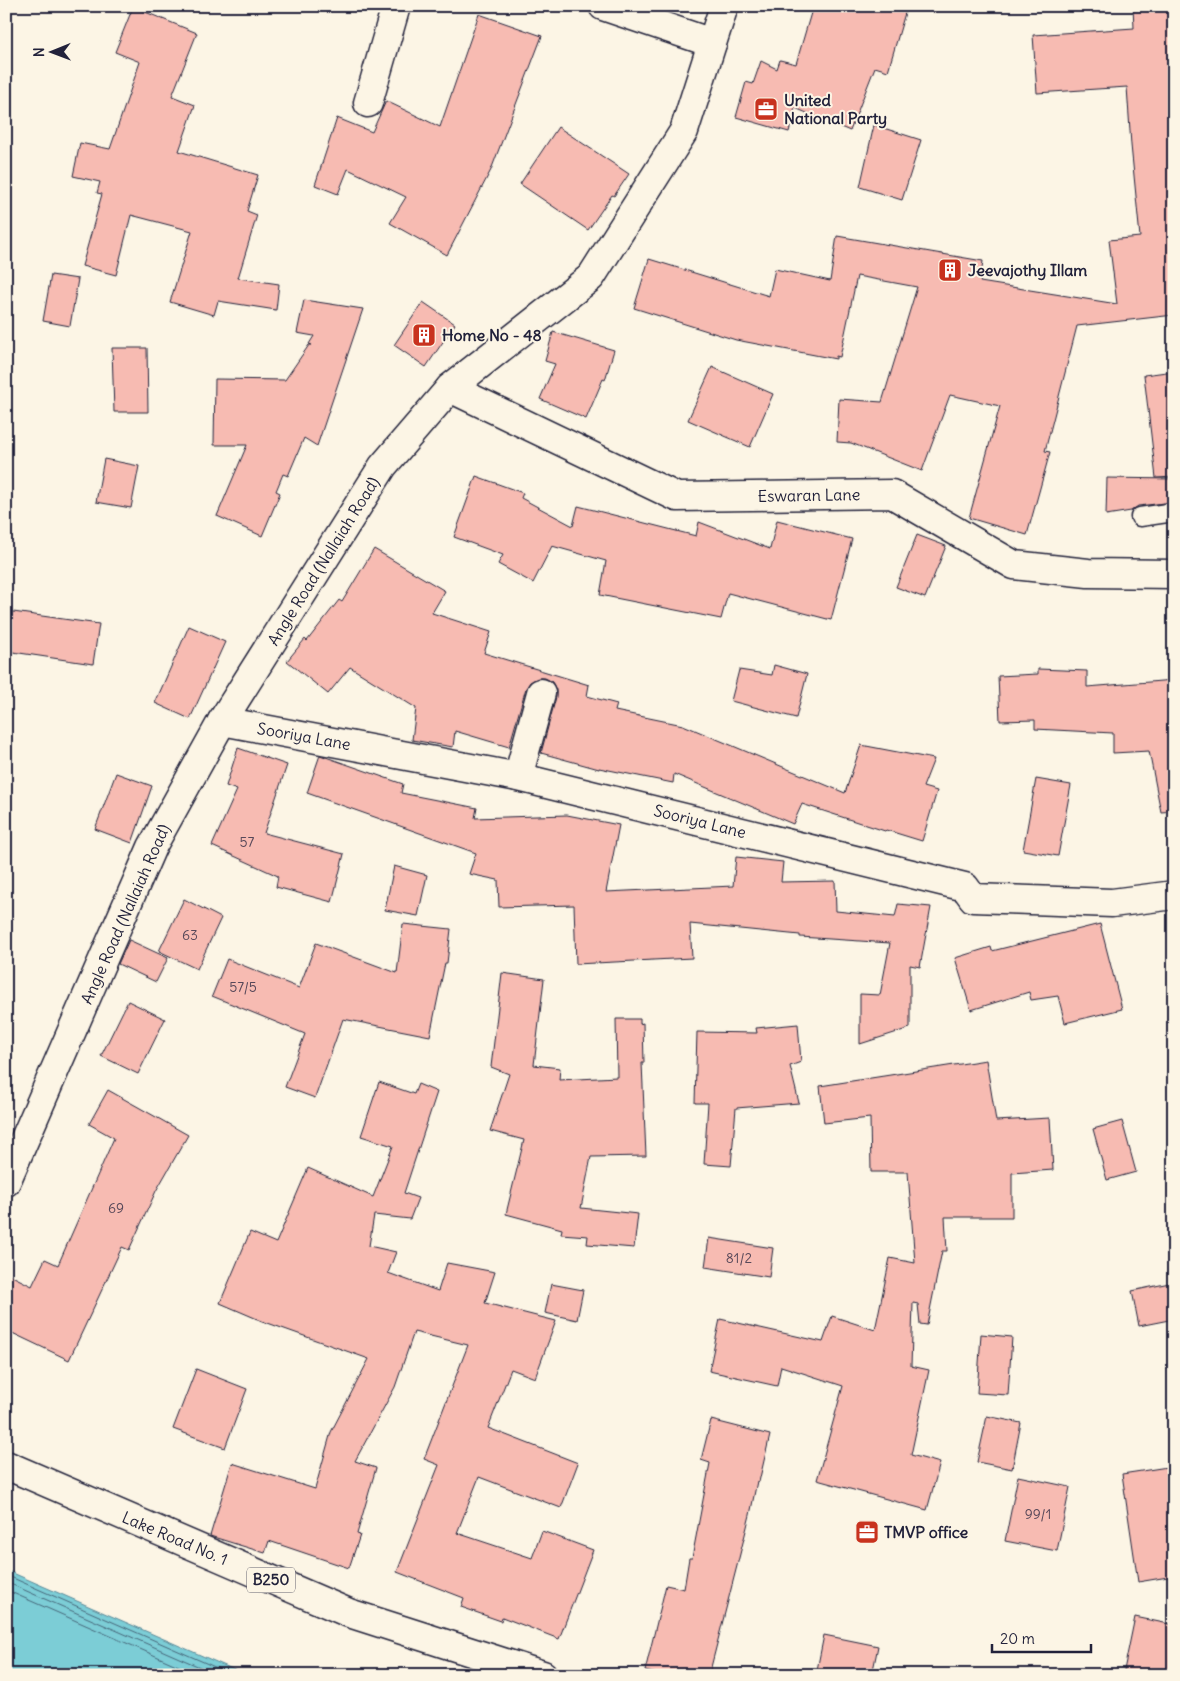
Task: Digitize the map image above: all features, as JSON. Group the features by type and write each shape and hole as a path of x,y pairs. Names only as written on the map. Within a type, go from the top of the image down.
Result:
{"street":[{"path":"368,103 396,6"},
{"path":"603,6 712,43"},
{"name":"Angle Road (Nallaiah Road)","path":"6,1182 152,847 222,721 383,466 450,388 591,277 684,131 724,6"},
{"name":"Eswaran Lane","path":"450,388 677,497 892,494 1014,565 1088,573 1174,574"},
{"path":"518,777 541,693"},
{"name":"Sooriya Lane","path":"222,721 518,777 965,887 973,898 1112,904 1174,895"},
{"name":"Lake Road No. 1","path":"6,1466 349,1613 543,1675"}],"lane":[{"path":"1140,517 1174,512"}],"water":[{"path":"6,1570 246,1675 6,1675"}],"building":[{"path":"813,6 907,6 888,71 875,67 850,131 795,108 789,132 736,117 746,82 753,84 761,61 777,69 780,60 796,64"},
{"path":"1133,6 1174,6 1174,315 1077,326 1045,451 1050,452 1027,535 969,518 1000,406 950,395 922,471 851,443 837,442 839,399 882,402 917,287 857,276 840,357 836,356 836,359 736,340 634,308 649,259 769,296 775,269 830,281 837,236 983,261 980,282 1117,304 1109,240 1140,237 1127,87 1037,93 1033,35 1134,28"},
{"path":"133,7 197,33 172,96 195,105 179,151 258,175 247,211 257,215 238,278 279,284 276,310 218,301 214,315 170,302 192,231 131,215 116,275 82,266 102,194 97,193 100,182 73,176 80,143 110,149 140,62 115,52"},
{"path":"479,14 542,36 491,170 447,255 390,223 406,197 348,169 338,194 315,185 337,118 372,132 386,101 440,127"},
{"path":"874,125 921,140 902,200 860,187"},
{"path":"558,127 629,174 588,230 520,184"},
{"path":"51,275 78,279 70,326 43,321"},
{"path":"304,300 363,309 317,446 304,438 288,476 283,474 276,491 280,493 262,536 217,516 247,445 214,445 215,379 285,380 309,345 312,345 309,344 314,336 297,333"},
{"name":"Home No - 48","path":"423,302 455,324 426,367 394,345"},
{"path":"553,332 614,350 605,380 603,379 586,419 540,399 555,364 545,361"},
{"path":"112,348 147,348 148,412 114,412"},
{"path":"712,367 773,394 750,447 688,420"},
{"path":"1174,371 1174,477 1156,478 1144,375"},
{"path":"104,459 139,466 131,508 96,502"},
{"path":"476,476 523,493 521,498 573,526 578,506 696,536 699,522 770,549 777,520 852,539 831,620 728,593 721,619 600,595 606,561 552,546 533,583 498,564 503,555 454,537"},
{"path":"1107,478 1174,479 1174,502 1138,506 1131,511 1106,515"},
{"path":"917,535 946,546 925,598 896,587"},
{"path":"374,549 445,591 432,613 491,632 484,653 589,685 587,696 617,704 615,711 683,725 845,793 861,745 934,759 923,787 937,791 922,841 802,804 793,824 674,774 673,783 599,769 541,753 556,697 556,690 552,682 545,678 538,678 530,682 526,688 509,747 455,731 453,747 412,740 416,708 350,667 328,694 287,661 305,639 307,641 339,600 342,602"},
{"path":"6,611 99,624 93,664 6,651"},
{"path":"189,626 225,642 190,719 155,703"},
{"path":"774,665 807,674 796,718 731,701 739,670 772,675"},
{"path":"1038,669 1087,671 1087,687 1174,680 1174,811 1161,812 1149,751 1113,753 1113,733 1035,729 1035,720 1000,721 998,676 1038,674"},
{"path":"238,748 287,765 264,833 344,854 332,902 276,887 278,876 212,846 237,790 226,786"},
{"path":"320,755 403,784 401,793 477,808 475,818 567,815 619,825 606,892 733,886 736,857 783,862 781,882 835,881 836,911 895,917 898,904 931,907 920,967 910,965 910,1028 860,1044 860,994 880,995 890,943 800,937 800,935 690,924 692,958 576,964 574,905 499,907 498,880 469,874 476,853 307,793"},
{"path":"116,773 152,786 132,843 95,829"},
{"path":"1036,779 1071,785 1058,856 1023,850"},
{"path":"394,866 427,875 418,916 385,910"},
{"path":"184,899 221,918 197,969 159,951"},
{"path":"403,924 451,929 447,963 445,963 430,1036 343,1019 315,1098 285,1087 305,1034 212,996 227,959 299,988 316,943 397,973"},
{"path":"1100,924 1122,1009 1065,1023 1058,996 1031,1000 1029,992 971,1010 955,958 991,947 992,951"},
{"path":"129,940 168,958 156,982 118,964"},
{"path":"502,973 544,979 534,1065 560,1068 559,1080 617,1077 616,1019 640,1019 640,1024 643,1023 644,1063 642,1063 646,1156 591,1157 581,1208 638,1214 634,1248 587,1244 588,1236 561,1234 562,1229 506,1214 524,1140 490,1131 509,1074 491,1067"},
{"path":"128,1001 165,1019 138,1074 101,1056"},
{"path":"798,1024 801,1062 790,1066 799,1103 736,1108 731,1166 704,1164 708,1103 695,1103 697,1032 757,1033 756,1028"},
{"path":"986,1060 996,1121 1050,1118 1053,1170 1012,1173 1012,1217 945,1217 947,1251 942,1251 927,1325 920,1324 918,1304 913,1303 911,1366 929,1370 911,1455 940,1463 927,1510 817,1480 843,1386 781,1366 777,1386 709,1371 720,1319 823,1342 832,1316 875,1330 890,1258 915,1263 908,1172 871,1172 870,1118 824,1123 820,1086"},
{"path":"379,1082 414,1094 418,1084 437,1092 404,1193 418,1198 410,1219 374,1215 369,1246 396,1252 388,1273 438,1291 447,1263 495,1272 485,1303 556,1321 535,1378 511,1369 488,1428 578,1463 561,1508 479,1477 457,1533 532,1558 542,1531 593,1550 559,1639 502,1617 501,1621 461,1607 464,1598 397,1572 439,1465 424,1459 468,1345 414,1332 395,1387 355,1461 376,1468 357,1534 360,1535 349,1568 269,1541 265,1553 210,1536 232,1463 315,1489 331,1432 369,1359 262,1321 220,1303 250,1232 276,1243 308,1168 373,1197 393,1146 361,1136"},
{"path":"108,1090 188,1135 156,1191 129,1250 122,1247 69,1360 6,1330 6,1273 32,1286 45,1259 58,1265 114,1138 89,1124"},
{"path":"1122,1121 1136,1172 1107,1180 1093,1129"},
{"path":"709,1238 773,1248 769,1277 705,1267"},
{"path":"1174,1282 1174,1319 1139,1326 1132,1291"},
{"path":"551,1284 583,1290 577,1320 545,1313"},
{"path":"981,1334 1012,1337 1008,1395 977,1393"},
{"path":"196,1369 247,1389 225,1448 173,1429"},
{"path":"987,1416 1021,1423 1012,1469 977,1462"},
{"path":"711,1420 770,1435 709,1675 662,1675 645,1671 666,1585 684,1589 689,1558 692,1558 710,1463 701,1460"},
{"path":"1174,1466 1174,1576 1138,1582 1122,1474"},
{"path":"1018,1476 1070,1487 1057,1551 1005,1541"},
{"path":"1135,1617 1174,1625 1174,1675 1123,1675"},
{"path":"824,1635 878,1646 872,1675 816,1675"}],"place":[{"name":"United National Party","path":"766,109"},
{"name":"Jeevajothy Illam","path":"950,270"},
{"name":"Home No - 48","path":"424,335"},
{"name":"TMVP office","path":"867,1532"}]}
